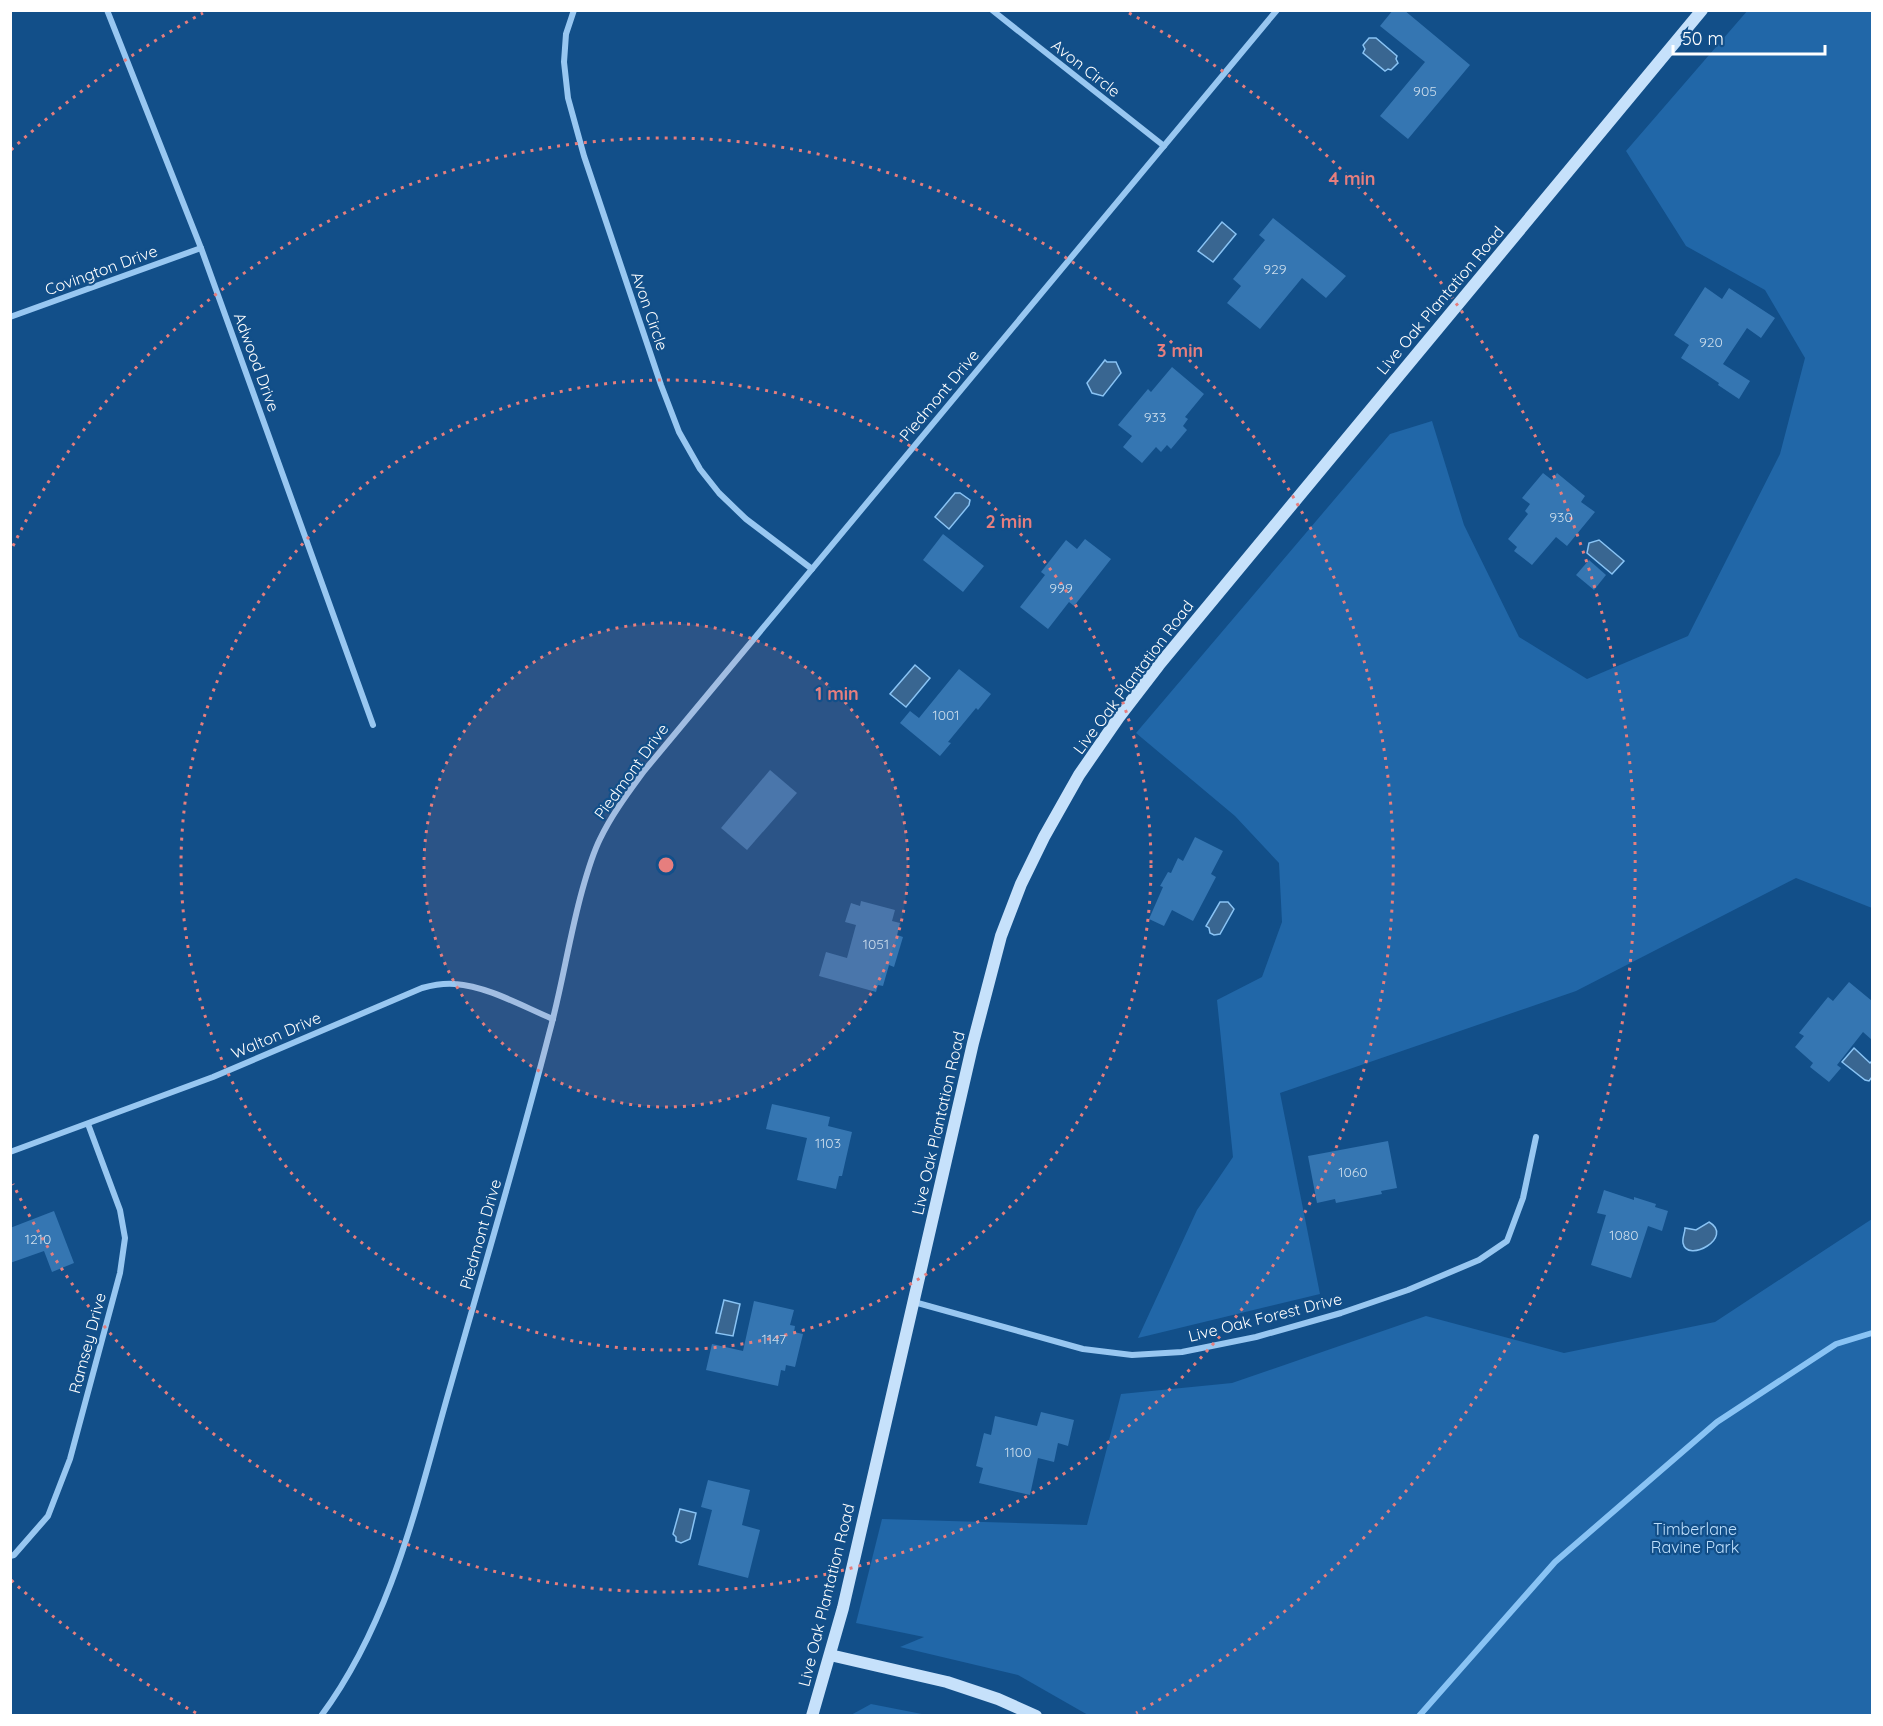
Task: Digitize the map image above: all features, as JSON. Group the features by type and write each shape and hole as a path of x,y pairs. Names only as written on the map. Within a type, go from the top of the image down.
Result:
{"street":[{"name":"Adwood Drive","path":"107,10 201,248 373,725"},
{"name":"Avon Circle","path":"574,10 566,34 564,62 568,98 588,167 661,385 680,432 700,469 719,493 746,519 812,568"},
{"name":"Avon Circle","path":"992,10 1164,146"},
{"name":"Piedmont Drive","path":"321,1716 350,1672 366,1642 387,1595 410,1525 527,1118 591,861 604,831 644,771 1277,10"},
{"name":"Live Oak Plantation Road","path":"812,1716 843,1608 973,1042 1001,936 1021,884 1044,837 1079,775 1159,665 1702,10"},
{"name":"Covington Drive","path":"10,317 201,248"},
{"name":"Walton Drive","path":"10,1152 213,1077 422,988 441,984 458,984 485,990 553,1019"},
{"name":"Ramsey Drive","path":"10,1556 14,1555 48,1516 70,1459 120,1273 124,1238 120,1210 88,1124"},
{"name":"Live Oak Forest Drive","path":"914,1302 1083,1349 1132,1355 1182,1352 1256,1336 1341,1313 1408,1290 1479,1260 1507,1241 1524,1198 1536,1137"},
{"path":"830,1655 947,1682 998,1699 1036,1716"}],"green space":[{"path":"1748,10 1872,11 1872,908 1796,878 1576,991 1280,1093 1320,1294 1138,1338 1197,1210 1233,1157 1217,1000 1262,977 1282,922 1279,863 1235,816 1136,733 1390,434 1432,421 1464,525 1519,637 1587,679 1688,636 1780,454 1805,358 1765,290 1686,246 1626,151"},
{"name":"Timberlane Ravine Park","path":"1872,1219 1872,1715 1088,1715 1018,1675 900,1647 924,1637 856,1623 882,1519 1087,1525 1121,1394 1232,1383 1426,1316 1564,1353 1715,1322"},
{"path":"871,1704 927,1715 851,1715"}],"shaded area":[{"path":"1369,38 1376,38 1397,56 1398,63 1391,70 1385,71 1363,53 1365,49 1363,45"},
{"path":"1222,222 1236,234 1213,262 1198,251"},
{"path":"1105,360 1116,362 1121,373 1103,396 1092,393 1087,383"},
{"path":"955,493 960,493 970,500 969,505 949,529 935,517"},
{"path":"1599,540 1624,561 1612,574 1587,553 1589,543"},
{"path":"915,665 930,678 906,707 890,694"},
{"path":"1220,902 1228,902 1234,909 1220,934 1214,935 1206,926"},
{"path":"1854,1048 1870,1063 1872,1061 1872,1077 1869,1081 1842,1062"},
{"path":"1709,1222 1716,1228 1713,1241 1700,1250 1686,1249 1683,1243 1685,1228 1696,1230"},
{"path":"724,1300 740,1304 733,1336 716,1333"},
{"path":"680,1509 696,1513 690,1539 681,1543 676,1541 673,1534"}],"building":[{"path":"1393,10 1404,10 1470,65 1408,139 1380,116 1425,62 1380,26"},
{"path":"1273,218 1346,276 1326,298 1302,278 1260,329 1227,303 1241,286 1233,279 1265,240 1259,235"},
{"path":"1705,287 1722,299 1729,288 1775,318 1761,338 1747,328 1723,364 1750,381 1739,399 1681,358 1689,345 1674,335"},
{"path":"1172,367 1204,394 1185,417 1188,419 1183,426 1187,430 1171,449 1167,445 1161,452 1156,447 1142,463 1123,447 1132,436 1118,425 1148,389 1151,392"},
{"path":"1543,473 1552,480 1557,473 1585,496 1581,502 1595,512 1567,546 1556,537 1532,565 1514,551 1517,547 1508,539 1528,514 1525,511 1530,504 1522,498"},
{"path":"943,534 984,566 963,592 923,560"},
{"path":"1085,539 1111,559 1074,606 1069,602 1048,629 1020,607 1045,575 1041,572 1066,540 1077,549"},
{"path":"1589,560 1606,575 1594,590 1576,575"},
{"path":"959,669 991,694 978,710 976,708 948,742 951,743 940,756 900,723 910,711 919,718"},
{"path":"770,770 797,793 747,850 721,828"},
{"path":"1195,837 1223,851 1211,874 1216,877 1193,921 1172,910 1164,926 1149,919 1163,887 1160,886 1168,872 1171,873 1178,858 1183,861"},
{"path":"861,901 895,910 892,921 900,923 897,935 903,937 894,967 889,965 883,986 878,985 876,992 819,976 826,952 847,958 856,925 845,922 851,903 860,906"},
{"path":"1849,982 1872,1001 1872,1040 1863,1032 1837,1065 1841,1068 1829,1082 1810,1067 1813,1063 1795,1047 1804,1036 1799,1033 1828,997 1833,1001"},
{"path":"772,1104 830,1117 828,1126 852,1132 842,1176 839,1176 836,1189 797,1180 807,1138 766,1129"},
{"path":"1388,1141 1397,1188 1381,1191 1382,1194 1336,1203 1335,1199 1317,1203 1308,1156"},
{"path":"1604,1190 1634,1200 1634,1197 1656,1204 1655,1207 1668,1211 1662,1231 1648,1226 1631,1278 1591,1265 1606,1215 1597,1213"},
{"path":"54,1211 74,1263 52,1272 44,1251 10,1263 10,1228"},
{"path":"754,1301 794,1310 790,1325 795,1326 794,1332 803,1334 795,1367 786,1365 785,1371 781,1370 778,1386 706,1370 712,1344 743,1351"},
{"path":"1041,1412 1074,1420 1068,1446 1058,1443 1054,1462 1038,1458 1030,1495 979,1483 983,1468 976,1466 984,1433 991,1435 995,1416 1037,1426"},
{"path":"708,1480 750,1490 742,1525 760,1530 748,1578 698,1565 712,1510 701,1507"}],"waterway":[{"path":"1419,1716 1555,1562 1717,1422 1836,1344 1872,1333"}]}
